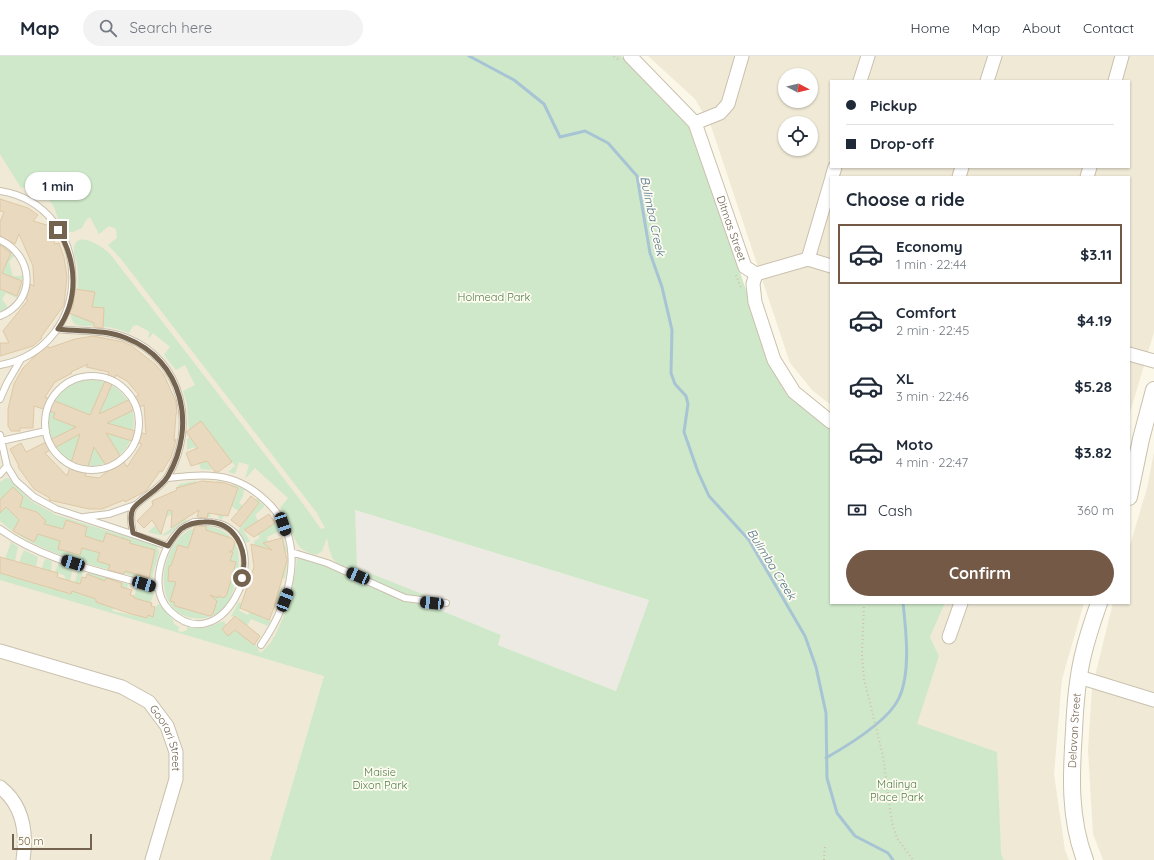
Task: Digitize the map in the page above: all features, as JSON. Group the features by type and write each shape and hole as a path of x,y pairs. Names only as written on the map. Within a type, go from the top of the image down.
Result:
{"street":[{"name":"Ditmas Street","path":"630,56 695,124 744,267 756,274 753,284 755,302 774,360 794,392 830,421"},
{"path":"695,124 720,113 728,104 742,56"},
{"path":"860,80 868,56"},
{"path":"987,80 995,56"},
{"path":"1115,80 1122,56"},
{"path":"808,259 830,184"},
{"path":"756,274 808,259 830,266"},
{"path":"1130,354 1154,361"},
{"path":"1130,492 1141,439 1154,390"},
{"path":"949,637 961,604"},
{"name":"Delavan Street","path":"1085,860 1075,824 1071,800 1073,740 1078,677 1099,604"},
{"name":"Goorari Street","path":"0,651 122,686 149,702 167,726 176,752 176,779 152,860"},
{"path":"1078,677 1154,700"},
{"path":"0,787 16,805 23,822 25,843 23,860"}],"lane":[{"path":"0,191 13,193 40,208 53,221 67,244 73,264 73,289 68,309 58,329 45,342 21,359 0,364"},
{"path":"0,240 13,247 20,255 26,269 26,283 23,298 15,307 0,316"},
{"path":"58,329 82,332 97,331 128,338 155,356 166,370 178,391 184,422 182,444 177,460 167,478 154,492 133,509 131,518 133,533"},
{"path":"0,399 7,383 21,359"},
{"path":"90,376 106,378 120,385 131,397 138,412 139,428 135,442 127,455 115,464 101,470 86,470 72,466 66,462 50,445 46,431 46,415 51,400 61,387 75,379 90,376"},
{"path":"46,431 0,438 7,466 16,481 34,497 56,509 133,533 168,546"},
{"path":"0,474 7,466"},
{"path":"167,478 216,476 231,479 250,487 274,507 283,524 293,562 288,591 272,628 261,645"},
{"path":"81,517 109,514 138,504"},
{"path":"194,522 218,523 227,527 236,534 241,544 245,569 233,603 224,615 214,621 203,624 188,623 177,618 168,610 162,600 158,588 159,578 168,546 182,528 194,522"},
{"path":"0,529 16,541 45,554 158,588"},
{"path":"291,552 327,563 405,598 446,603"}],"path":[{"path":"864,604 862,655 864,679 872,718 887,776 892,823 897,838 913,860"},
{"path":"824,860 825,844"}],"shaded area":[{"path":"0,56 10,56 355,510 432,598 324,676 270,860 0,860"},
{"path":"648,56 1154,56 1154,332 1130,413 1130,176 830,176 830,404 812,390 790,363 711,126 695,99"},
{"path":"1154,452 1154,860 1103,860 1093,834 1088,750 1092,688 1113,604 1130,604 1130,546 1147,488"},
{"path":"355,510 649,600 616,691 498,645 501,635 428,605 432,598 357,568"},
{"path":"945,604 1084,604 1062,679 1054,774 1065,850 1069,860 1004,860 916,724 939,656 930,637"}],"green space":[{"path":"0,56 621,56 690,126 771,363 830,427 830,604 945,604 930,637 939,656 917,724 997,752 1001,854 1004,860 270,860 324,676 0,580 0,573 11,542 18,547 15,561 10,560 6,575 18,578 27,578 27,581 36,584 45,559 52,561 51,571 42,586 53,589 63,589 62,592 71,594 79,569 83,571 77,592 93,598 99,579 88,575 88,572 114,580 114,584 102,580 96,601 112,607 121,581 128,584 127,589 112,611 147,618 148,615 153,616 156,606 159,604 173,620 174,624 179,627 178,631 182,632 187,630 187,627 205,628 224,621 226,625 222,629 228,636 243,623 236,615 234,617 231,616 239,602 243,603 239,611 248,615 256,598 254,541 260,538 252,525 243,530 250,541 246,543 238,531 248,517 231,506 221,520 218,517 220,504 204,501 211,517 199,517 193,498 183,520 186,519 187,521 169,534 162,535 178,524 172,514 167,517 165,513 156,517 194,494 176,488 180,484 195,481 213,497 215,482 220,481 226,500 233,502 238,489 228,484 244,489 243,496 239,503 246,508 250,514 259,503 255,499 259,499 264,507 255,515 263,531 275,523 269,514 280,528 278,532 267,537 270,553 282,538 284,539 287,551 269,571 284,573 286,561 285,578 281,579 263,593 278,597 281,586 282,590 278,602 265,599 255,614 271,620 268,626 251,619 247,626 260,653 268,647 281,624 294,580 297,557 303,557 357,579 360,573 340,565 333,559 327,538 322,551 316,555 307,552 299,546 280,508 288,498 255,468 245,479 249,465 239,462 235,474 228,472 235,466 221,448 206,459 212,470 201,469 199,464 202,462 194,447 187,450 187,439 190,437 199,449 214,438 201,421 189,430 187,404 183,391 195,385 185,365 176,370 164,355 170,347 153,333 149,338 150,332 137,325 133,326 129,333 108,327 80,326 73,322 71,314 78,279 74,249 79,240 90,241 102,247 110,254 298,497 321,529 325,528 317,513 121,259 108,245 117,238 116,229 109,226 99,234 90,217 86,220 82,228 73,232 66,232 59,221 54,206 51,202 35,189 28,187 21,188 0,154","holes":["355,510 649,600 616,691 498,645 501,635 428,605 432,598 357,568"]},
{"path":"0,244 15,255 9,262 13,276 23,276 21,288 17,298 6,293 2,299 8,308 0,312"},
{"path":"91,380 107,384 121,393 130,407 134,423 130,439 121,453 107,462 91,466 75,462 61,453 52,439 48,423 52,407 61,393 75,384"},
{"path":"6,478 10,479 31,501 56,515 157,546 159,553 152,577 146,579 69,558 50,551 15,532 0,521 0,482"},
{"path":"155,526 162,535 148,532"},
{"path":"205,526 226,533 233,539 239,556 239,566 232,594 226,606 215,615 197,619 180,613 171,605 166,593 164,580 165,567 176,542 187,531"},
{"path":"24,550 38,557 36,567 19,562"},
{"path":"59,563 73,567 70,581 66,580 64,575 55,572"},
{"path":"137,586 149,590 154,594 150,603 134,598"}],"building":[{"path":"0,199 28,208 38,215 33,221 50,226 55,244 59,243 64,257 67,277 64,305 41,337 42,338 33,346 0,356 0,343 9,343 3,331 28,300 26,299 30,284 34,286 33,266 19,234 15,244 0,236 0,222 4,212 0,211"},
{"path":"0,245 11,253 2,273 22,281 17,296 0,289"},
{"path":"75,289 95,292 92,307 104,308 103,328 94,327 94,323 69,313 73,307"},
{"path":"93,336 123,342 132,346 156,365 164,375 176,402 177,414 175,444 171,457 162,472 160,471 146,491 125,502 124,500 102,509 89,509 49,500 50,498 34,489 18,467 19,466 10,449 21,443 26,452 76,427 53,418 55,413 34,406 33,428 20,428 20,431 11,431 8,426 8,409 14,384 23,368 47,345 49,348 75,339","holes":["88,364 86,367 109,372 90,415 45,397 55,382 72,373 71,372","116,375 127,381 139,395 99,414","144,405 146,434 107,423","106,433 142,444 127,467","80,434 67,476 45,453","94,447 109,470 99,478 85,476"]},
{"path":"201,421 232,462 218,472 215,472 207,461 191,466 186,453 198,448 186,432"},
{"path":"202,481 225,483 238,488 228,516 208,513 207,518 197,517 199,510 171,528 172,511 168,510 161,534 152,520 144,528 137,521 153,505 152,501 177,490 176,488"},
{"path":"13,487 23,497 20,507 37,512 46,521 44,524 63,529 66,520 87,527 85,536 103,542 106,533 131,541 129,543 155,550 149,578 125,571 124,574 108,570 110,565 97,561 100,553 82,548 80,555 58,549 60,541 38,534 34,542 13,531 19,520 6,507 0,513 0,500"},
{"path":"251,496 259,503 240,527 231,520"},
{"path":"269,514 275,523 254,537 244,530"},
{"path":"195,526 206,526 206,530 231,538 235,542 233,550 229,552 233,552 230,561 236,562 227,594 224,598 218,596 218,598 210,595 217,601 213,614 210,616 175,606 174,602 170,601 176,582 168,581 169,566 171,566 178,545 188,548"},
{"path":"282,538 287,560 274,608 269,620 240,608 254,567 251,544 272,550 263,543"},
{"path":"0,557 58,573 57,577 80,584 82,577 86,578 87,574 105,581 106,578 122,583 121,587 132,590 130,595 134,596 134,598 152,603 151,606 155,607 153,617 148,615 147,618 131,614 96,602 96,599 72,591 71,594 0,573"},
{"path":"235,616 260,636 254,645 235,630 228,636 222,629"}],"waterway":[{"name":"Bulimba Creek","path":"469,56 514,80 544,104 560,137 585,131 608,143 637,176 650,253 662,287 672,330 671,373 675,384 686,396 688,404 684,432 698,472 709,496 749,540 805,636 816,667 826,713 827,778 837,813 855,836 888,853 893,860"},
{"path":"826,758 867,732 886,715 899,698 903,688 907,651 903,604"}],"route":[{"path":"58,230 67,244 73,264 73,289 68,309 63,322 58,329 82,332 97,331 112,333 128,338 142,346 155,356 166,370 178,391 182,406 184,422 182,444 177,460 167,478 154,492 133,509 131,518 133,533 168,546 182,528 194,522 218,523 227,527 236,534 241,544 245,569 242,578"}],"park label":[{"name":"Holmead Park","path":"494,297"},
{"name":"Maisie Dixon Park","path":"380,778"},
{"name":"Malinya Place Park","path":"897,790"}]}
